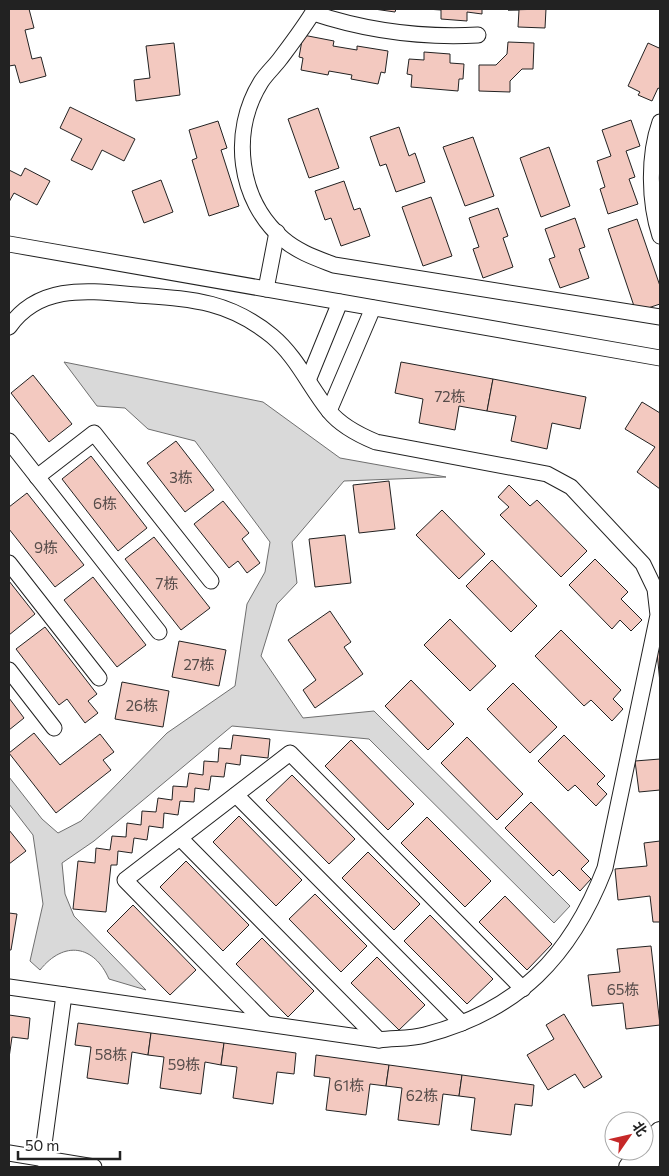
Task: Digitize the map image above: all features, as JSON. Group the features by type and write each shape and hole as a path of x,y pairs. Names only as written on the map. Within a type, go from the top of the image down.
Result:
{"main road":[{"path":"650,1167 660,1155"}],"street":[{"path":"478,35 430,36 398,33 359,26 314,11 261,82 248,107 242,136 242,164 250,192 263,217 277,232 307,255 334,265 660,317"},
{"path":"660,122 653,162 653,198 660,236"},
{"path":"266,289 277,232"},
{"path":"9,244 660,358"},
{"path":"9,327 27,308 45,298 64,292 84,290 198,300 225,308 250,320 272,336 292,356 329,411 351,430 376,442 547,474 571,487 643,564 655,589 658,615 605,868 592,903 573,935 550,964 523,989 492,1009 462,1024 423,1036 379,1040 9,987"},
{"path":"308,378 340,302"},
{"path":"329,411 372,308"},
{"path":"37,477 94,433 210,581"},
{"path":"9,441 159,632"},
{"path":"9,563 99,678"},
{"path":"9,670 54,728"},
{"path":"266,1023 125,880 290,754 523,989"},
{"path":"236,795 462,1024"},
{"path":"180,838 379,1040"},
{"path":"42,1159 64,995"},
{"path":"9,1153 94,1167"}],"shaded area":[{"path":"64,362 263,402 340,458 446,477 344,481 292,542 297,583 277,604 261,656 303,718 374,711 570,906 554,923 369,739 232,726 94,841 62,863 65,894 74,916 146,990 109,979 95,959 87,953 78,950 59,954 49,960 40,970 30,961 43,904 33,835 9,804 9,777 42,819 58,833 81,821 167,733 235,686 247,604 265,572 270,542 195,441 148,429 125,408 97,406"}],"building":[{"path":"9,9 29,9 34,28 25,30 32,59 41,57 46,76 20,83 15,65 9,66"},
{"path":"374,9 396,9 395,12"},
{"path":"426,9 482,9 482,14 467,12 467,21 441,19 441,10"},
{"path":"546,9 545,28 518,27 519,10 508,10"},
{"path":"303,35 334,41 333,46 357,50 357,46 388,51 385,73 381,72 378,84 351,79 352,75 329,71 328,75 301,70 303,58 299,57"},
{"path":"508,42 534,43 533,69 522,69 510,81 510,92 479,91 479,65 496,65 507,54"},
{"path":"174,43 180,95 136,101 134,80 150,78 146,46"},
{"path":"648,43 659,48 660,45 660,89 658,88 652,101 638,95 640,92 628,86"},
{"path":"424,52 450,54 450,63 464,64 463,79 459,79 458,91 411,87 412,75 407,74 409,59 424,60"},
{"path":"70,107 135,139 124,161 102,150 92,170 71,160 82,139 60,128"},
{"path":"318,108 339,168 309,178 288,119"},
{"path":"631,120 640,146 626,151 635,177 629,179 638,204 608,214 600,189 605,187 597,161 611,156 602,130"},
{"path":"218,121 227,148 221,150 239,206 209,216 192,160 197,158 189,130"},
{"path":"399,127 409,156 415,153 425,182 396,192 386,164 380,166 370,137"},
{"path":"473,137 494,196 465,206 443,147"},
{"path":"549,147 570,206 541,217 520,158"},
{"path":"25,168 50,181 37,205 14,193 9,202 9,170 21,176"},
{"path":"161,180 173,212 144,223 132,191"},
{"path":"344,181 354,210 360,208 370,236 341,246 331,218 325,220 315,191"},
{"path":"431,197 452,256 423,266 402,207"},
{"path":"498,208 508,236 503,238 513,267 483,278 473,249 479,247 469,218"},
{"path":"575,218 585,247 579,249 589,278 560,288 549,259 555,257 545,229"},
{"path":"637,219 660,286 660,304 636,312 608,229"},
{"path":"401,362 493,379 487,411 459,406 455,430 419,423 423,399 395,393"},
{"path":"33,375 72,424 49,442 11,393"},
{"path":"493,379 586,397 580,429 552,423 547,449 511,441 516,416 487,411"},
{"path":"642,402 660,413 660,489 637,472 655,447 625,429"},
{"path":"176,441 214,490 185,512 147,463"},
{"path":"91,456 147,528 118,551 62,479"},
{"path":"389,481 395,529 359,533 353,485"},
{"path":"509,485 530,506 537,500 587,551 561,577 500,515 509,507 498,497"},
{"path":"27,493 84,565 55,587 9,529 9,507"},
{"path":"223,501 249,533 242,539 260,563 247,573 238,561 229,568 194,524"},
{"path":"442,510 485,554 459,579 416,535"},
{"path":"345,535 351,583 315,587 309,539"},
{"path":"154,537 210,608 181,630 125,559"},
{"path":"595,559 628,592 621,599 642,620 631,631 620,620 612,629 569,585"},
{"path":"492,560 537,606 511,632 466,586"},
{"path":"93,577 146,645 117,667 64,600"},
{"path":"9,581 35,614 9,635"},
{"path":"330,611 351,642 344,647 363,674 315,708 303,690 316,680 288,640"},
{"path":"450,619 496,666 470,691 424,645"},
{"path":"45,627 97,694 88,701 98,713 85,723 67,699 59,705 16,649"},
{"path":"561,630 621,690 613,699 623,709 612,721 591,700 584,706 535,656"},
{"path":"179,641 226,650 219,686 172,677"},
{"path":"660,651 660,683 657,652"},
{"path":"411,680 454,724 428,750 385,706"},
{"path":"122,682 169,691 163,727 115,719"},
{"path":"513,683 557,727 530,753 487,709"},
{"path":"9,698 24,718 9,730"},
{"path":"34,733 60,765 100,734 114,752 103,760 111,770 56,813 9,753"},
{"path":"233,735 270,739 268,758 241,755 240,765 226,763 224,777 211,776 209,790 195,788 194,802 180,801 178,815 164,813 163,828 149,826 147,840 134,838 132,853 118,851 117,865 111,865 106,912 73,909 78,861 95,863 96,848 110,850 112,836 126,837 127,823 141,825 142,811 156,812 158,798 172,800 173,786 187,787 189,773 203,775 204,761 218,762 219,748 231,749"},
{"path":"564,735 605,776 597,784 607,794 596,806 575,785 568,791 538,761"},
{"path":"467,737 523,794 497,820 441,763"},
{"path":"351,740 414,804 388,830 325,766"},
{"path":"660,759 660,790 639,792 635,761"},
{"path":"292,775 355,839 329,864 266,800"},
{"path":"531,802 589,861 581,869 591,879 580,891 559,870 553,876 505,828"},
{"path":"239,816 302,880 276,906 213,842"},
{"path":"427,817 491,881 465,907 401,843"},
{"path":"9,830 26,851 9,864"},
{"path":"660,841 660,922 653,922 650,896 618,900 615,869 647,866 644,843"},
{"path":"368,852 420,904 394,930 342,878"},
{"path":"186,861 249,925 223,951 160,887"},
{"path":"315,894 367,946 341,972 289,919"},
{"path":"505,896 552,944 527,970 479,922"},
{"path":"133,905 196,970 170,995 107,931"},
{"path":"9,913 17,914 11,950 9,950"},
{"path":"430,915 493,979 467,1004 404,941"},
{"path":"262,938 314,991 288,1017 236,964"},
{"path":"651,946 660,1025 626,1029 623,1003 592,1006 588,975 620,972 617,949"},
{"path":"377,957 425,1005 399,1030 351,983"},
{"path":"564,1014 602,1077 584,1088 575,1074 548,1090 527,1055 554,1039 546,1025"},
{"path":"9,1015 30,1018 28,1039 12,1037 9,1058"},
{"path":"78,1023 151,1033 148,1055 132,1052 128,1084 87,1078 91,1047 75,1045"},
{"path":"151,1033 224,1043 221,1065 205,1062 201,1094 160,1088 164,1057 148,1055"},
{"path":"224,1043 296,1053 294,1074 277,1072 273,1104 233,1098 237,1067 221,1065"},
{"path":"316,1055 389,1065 386,1086 370,1084 366,1115 326,1110 330,1078 314,1076"},
{"path":"389,1065 462,1075 459,1096 443,1094 439,1125 398,1120 402,1088 386,1086"},
{"path":"462,1075 534,1085 532,1106 515,1104 511,1135 471,1130 475,1098 459,1096"}]}
